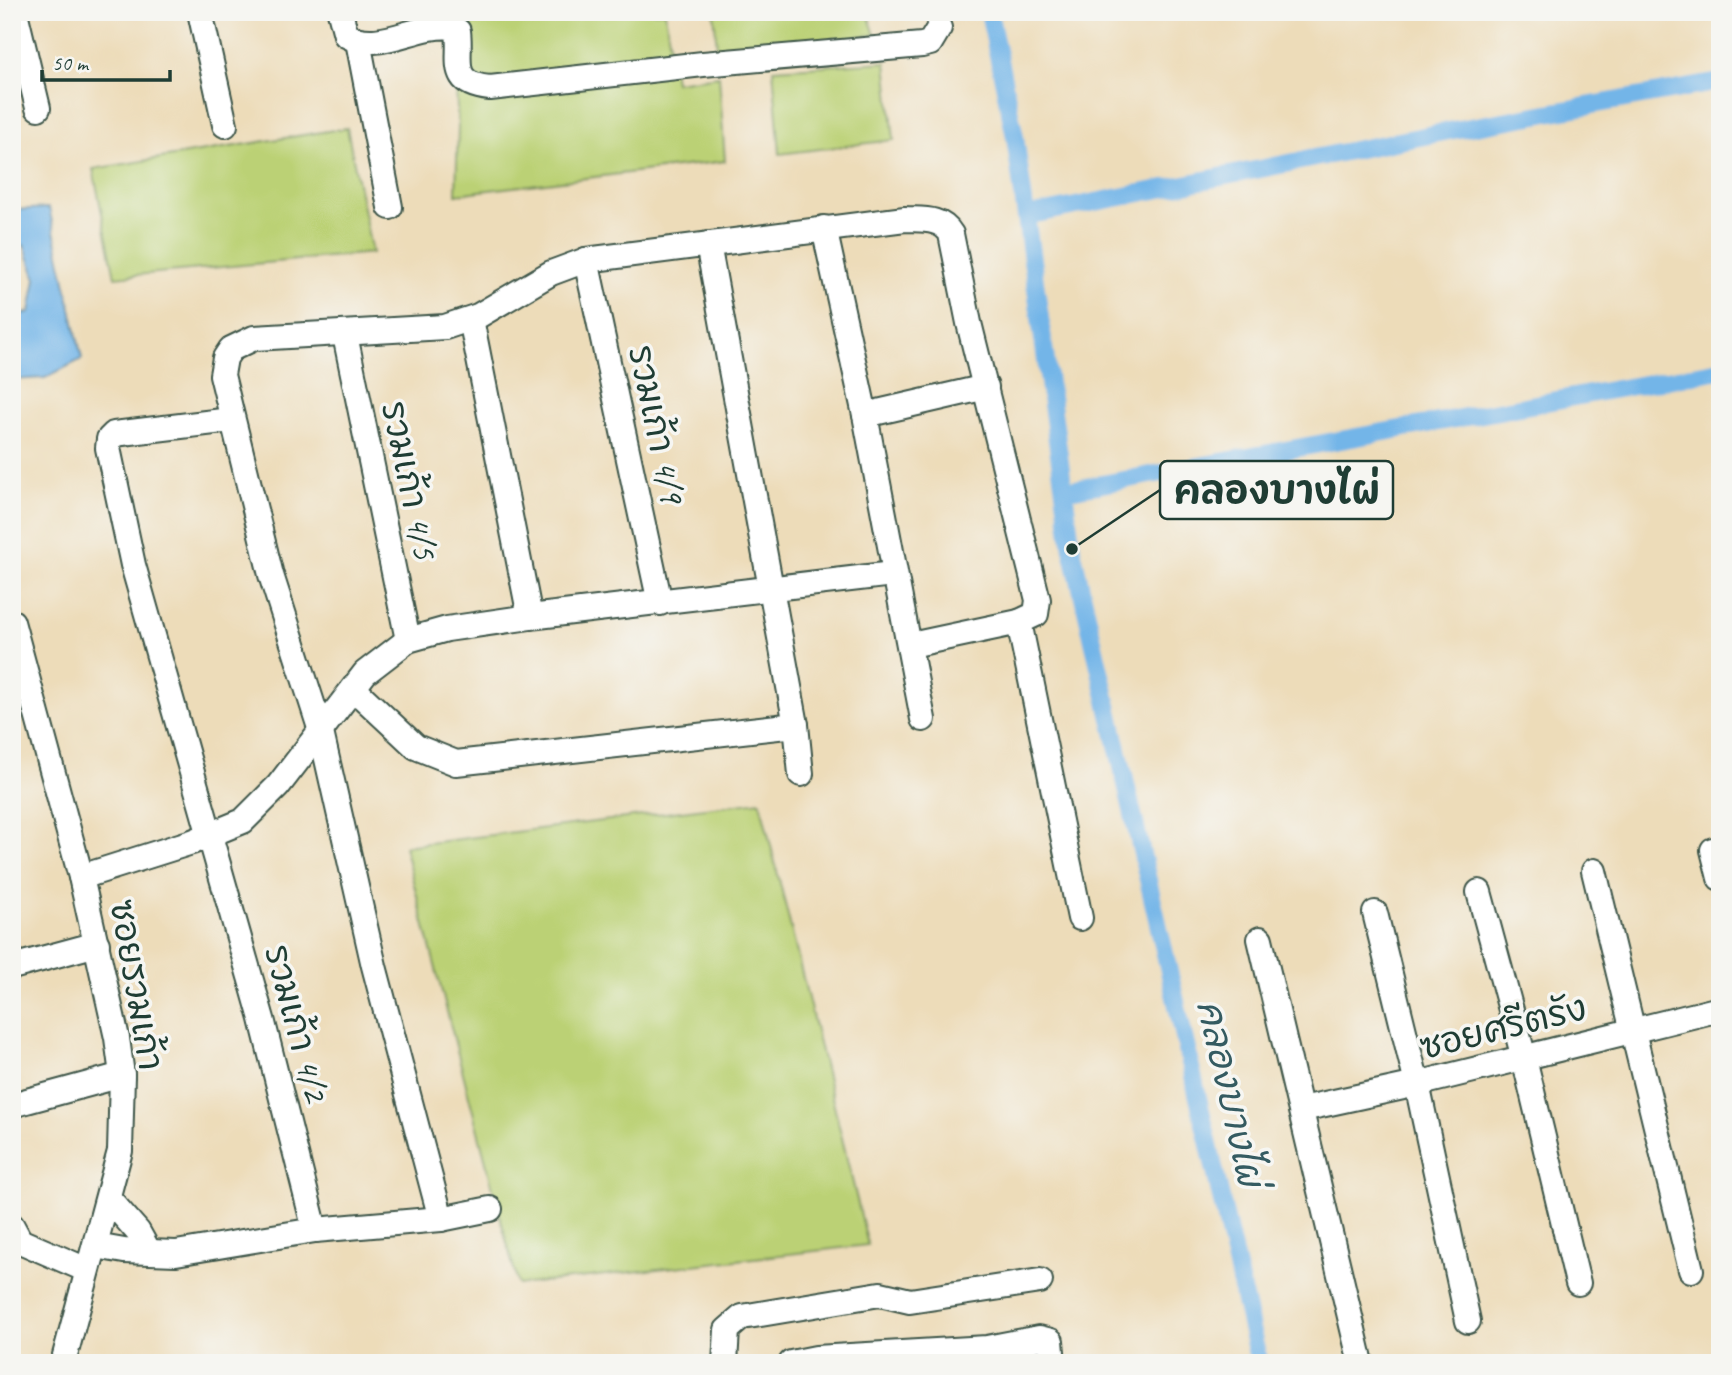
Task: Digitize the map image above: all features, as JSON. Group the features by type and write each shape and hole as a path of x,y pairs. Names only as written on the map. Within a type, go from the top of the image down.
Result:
{"street":[{"path":"16,12 38,108"},
{"path":"200,12 225,125"},
{"path":"340,12 346,35 358,41 378,41 431,26 453,27 458,31 456,60 460,74 477,87 490,88 690,65 922,45 930,43 939,28"},
{"path":"358,41 390,207"},
{"path":"441,1219 374,966 320,728 271,575 231,420 222,375 225,358 240,343 254,338 345,335 445,327 471,319 551,273 586,260 905,219 946,225 951,234 1038,600 1036,614 1019,622 911,645"},
{"path":"824,228 865,415 893,574 911,645 923,719"},
{"path":"708,244 796,724 801,774"},
{"name":"รวมเก้า 4/9","path":"586,260 660,603"},
{"path":"471,319 530,617"},
{"name":"รวมเก้า 4/5","path":"345,335 408,640"},
{"path":"865,415 986,387"},
{"name":"รวมเก้า 4/2","path":"231,420 114,434 109,439 108,448 133,565 261,1019 315,1230"},
{"path":"81,877 210,835 253,813 278,786 320,728 365,673 408,640 446,629 530,617 893,574"},
{"name":"ซอยรวมเก้า","path":"12,622 81,877 117,1038 122,1075 120,1151 63,1363"},
{"path":"1019,622 1080,918"},
{"path":"354,689 416,747 456,763 796,724"},
{"path":"1713,850 1720,878"},
{"path":"1594,871 1691,1270"},
{"path":"1479,892 1524,1058 1578,1283"},
{"path":"1375,913 1417,1084 1468,1321"},
{"path":"1260,939 1361,1363"},
{"path":"12,967 97,944"},
{"name":"ซอยศรีตรัง","path":"1302,1109 1635,1032 1720,1009"},
{"path":"12,1105 122,1075"},
{"path":"109,1199 138,1232 148,1250"},
{"path":"96,1245 124,1251 176,1253 315,1230 441,1219 490,1209"},
{"path":"12,1226 20,1241 88,1270"},
{"path":"725,1363 727,1330 741,1317 880,1294 910,1301 1040,1281"},
{"path":"791,1363 816,1358 987,1355 1044,1338 1051,1343 1053,1363"}],"path":[{"path":"1712,62 1720,61"}],"green space":[{"path":"452,12 665,12 675,82 719,76 725,161 456,194 458,127"},
{"path":"714,12 878,12 868,14 875,35 717,49"},
{"path":"886,62 894,140 780,154 773,69"},
{"path":"347,128 372,253 115,277 93,169"},
{"path":"760,801 868,1245 518,1285 404,846"}],"water":[{"path":"49,208 82,359 45,378 12,380 12,318 30,312 36,279 24,245 12,249 12,210"}],"waterway":[{"name":"คลองบางไผ่","path":"989,12 1015,137 1072,549 1259,1363"},
{"path":"1026,216 1459,129 1720,82"},
{"path":"1064,491 1720,370"}],"place":[{"name":"คลองบางไผ่","path":"1072,549"}]}
